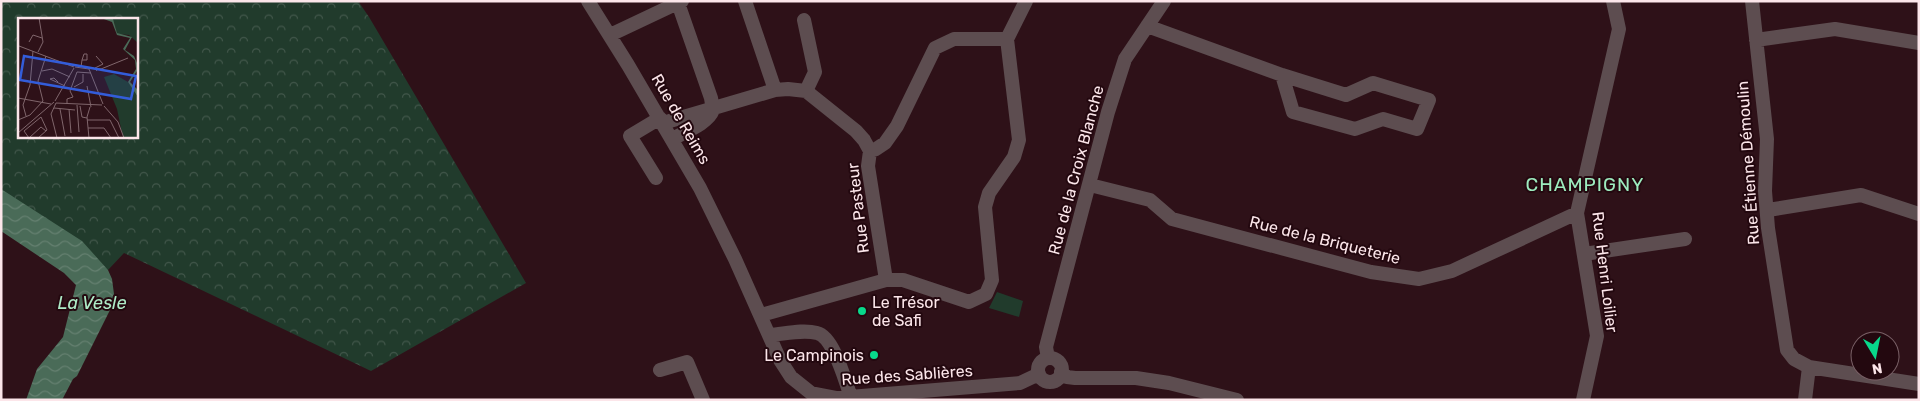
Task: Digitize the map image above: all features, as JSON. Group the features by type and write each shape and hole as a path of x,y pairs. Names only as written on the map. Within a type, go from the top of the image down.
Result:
{"street":[{"name":"Rue de Reims","path":"588,1 662,121 700,188 736,259 761,315"},
{"path":"745,1 775,90"},
{"path":"761,315 886,280 903,280 969,302 986,294 992,280 984,207 989,193 1014,157 1019,140 1006,39 1026,1"},
{"name":"Rue de la Croix Blanche","path":"1048,358 1046,347 1108,112 1126,59 1164,1"},
{"name":"Rue Henri Loilier","path":"1583,400 1597,336 1578,212 1619,29 1613,1"},
{"name":"Rue Étienne Démoulin","path":"1752,1 1767,139 1765,192 1771,247 1787,350 1794,359 1809,367"},
{"path":"610,35 680,2 711,98 713,110 711,115 702,122 672,139"},
{"path":"804,20 814,72 806,91"},
{"path":"1147,26 1282,75 1346,95 1373,83 1429,100 1417,129 1383,119 1355,130 1292,112 1282,75"},
{"path":"1756,40 1834,29 1919,43"},
{"name":"Rue Pasteur","path":"886,280 868,166 870,151 876,149 884,142 897,126 934,48 954,38 1006,39"},
{"path":"656,178 630,136 662,121 713,110 775,90 788,88 806,91 856,131 870,151"},
{"name":"Rue de la Briqueterie","path":"1090,185 1150,200 1172,219 1371,272 1419,279 1452,271 1578,212"},
{"path":"1768,210 1861,195 1919,214"},
{"path":"1584,254 1685,239"},
{"name":"Rue des Sablières","path":"761,315 780,360 791,377 811,393 837,398 937,395 1020,383 1039,374"},
{"path":"770,335 817,332 825,337 832,346 851,397"},
{"path":"1061,372 1057,379 1049,382 1042,379 1039,374 1040,364 1048,358 1059,362 1061,372 1067,377 1136,378 1169,383 1237,400"},
{"path":"660,370 687,362 703,400"},
{"path":"1805,400 1809,367 1919,384"},
{"path":"798,400 811,393"}],"green space":[{"path":"1,1 358,1 526,283 371,371 124,253 108,270 1,192"},
{"path":"997,292 1023,301 1019,317 989,308"}],"water":[{"name":"La Vesle","path":"1,189 82,241 108,270 112,279 114,294 110,310 77,376 73,379 62,400 26,400 37,369 63,337 76,285 64,273 1,231"}],"place":[{"name":"Le Trésor de Safi","path":"862,311"},
{"name":"Le Campinois","path":"874,355"}],"district":[{"name":"CHAMPIGNY","path":"1585,184"}]}
